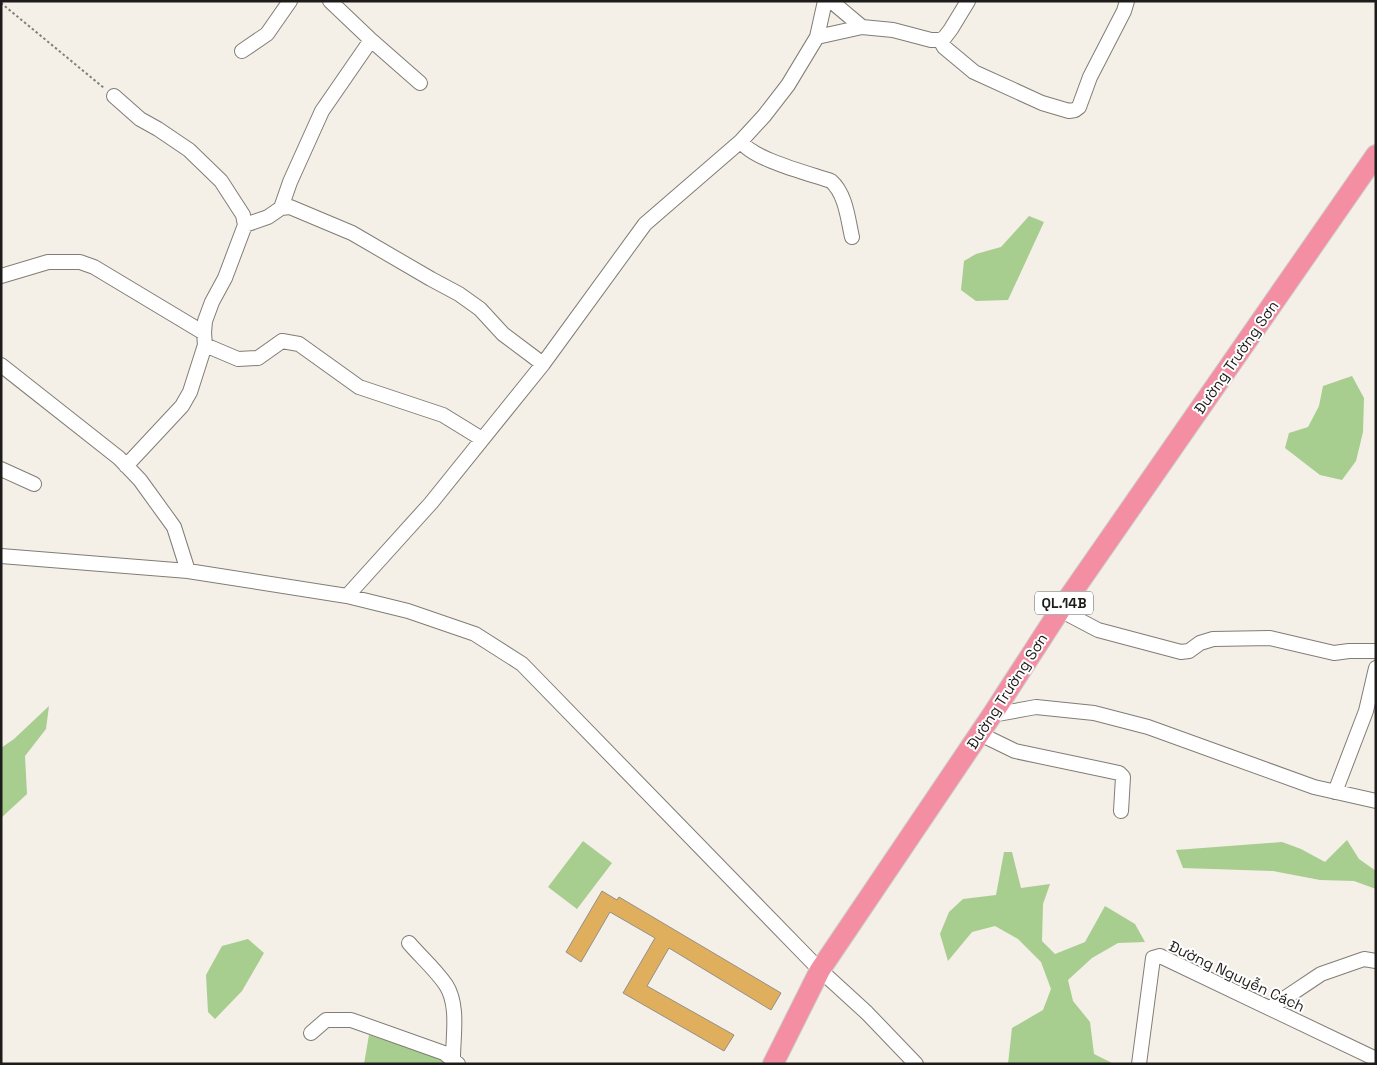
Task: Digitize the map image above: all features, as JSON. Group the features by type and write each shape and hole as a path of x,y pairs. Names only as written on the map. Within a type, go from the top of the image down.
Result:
{"highway":[{"name":"Đường Trường Sơn","path":"773,1064 820,970 980,734 1060,610 1376,156"}],"street":[{"path":"242,51 267,34 290,1"},
{"path":"330,1 420,83"},
{"path":"347,596 431,502 543,364 645,224 741,140 764,116 788,85 817,37 825,1"},
{"path":"831,1 862,26"},
{"path":"817,37 862,26 893,30 931,40 940,40 951,29 968,1"},
{"path":"940,40 944,47 974,72 1042,103 1069,111 1075,110 1079,107 1090,77 1124,11 1127,1"},
{"path":"281,208 290,182 322,111 371,40"},
{"path":"114,96 140,119 166,134 195,156 221,181 243,215 245,225 225,278 212,302 205,321 204,339 190,392 182,406 126,466"},
{"path":"741,140 745,147 759,155 832,181 837,186 842,197 852,238"},
{"path":"245,225 268,216 281,208 290,207 352,233 460,294 480,309 503,334 543,364"},
{"path":"1,276 48,262 80,262 94,267 238,359 258,358 282,341 299,344 359,387 443,414 482,439"},
{"path":"1,365 126,466 140,480 174,527 188,571"},
{"path":"1,469 34,484"},
{"path":"1,556 188,571 347,596 408,611 475,634 522,664 820,970 916,1064"},
{"path":"1060,610 1098,630 1181,652 1189,651 1200,643 1212,639 1270,638 1334,653 1376,651"},
{"path":"1335,792 1366,711 1376,668"},
{"path":"992,715 1036,707 1094,713 1148,728 1314,787 1376,801"},
{"path":"980,734 1015,751 1120,773 1123,777 1121,811"},
{"path":"409,943 446,985 452,1000 456,1061"},
{"name":"Đường Nguyễn Cách","path":"1139,1064 1153,958 1160,956 1376,1059"},
{"path":"1270,1008 1321,974 1364,959 1376,962"},
{"path":"311,1034 326,1020 351,1020 444,1053 456,1061"}],"path":[{"path":"1,3 114,96"}],"green space":[{"path":"1029,216 1044,222 1008,300 976,301 961,290 964,261 976,254 1001,247"},
{"path":"1352,376 1364,398 1363,432 1356,461 1342,480 1320,475 1285,448 1289,433 1308,427 1319,406 1323,386"},
{"path":"49,706 46,729 25,756 27,794 1,818 1,748 14,739"},
{"path":"1347,840 1359,859 1376,871 1376,889 1354,881 1320,880 1273,871 1183,868 1176,850 1282,842 1301,849 1325,862"},
{"path":"583,841 612,863 577,909 548,887"},
{"path":"1004,852 1012,852 1021,888 1050,884 1043,904 1042,941 1055,954 1085,942 1105,906 1135,924 1145,942 1118,943 1092,958 1068,980 1073,1001 1090,1022 1094,1054 1114,1064 1008,1064 1012,1028 1043,1010 1051,989 1041,962 1018,939 995,926 972,932 948,961 940,934 949,912 963,899 996,895"},
{"path":"248,939 264,953 242,991 215,1019 208,1012 206,975 222,946"},
{"path":"369,1035 460,1064 364,1064"}],"building":[{"path":"602,891 617,900 619,897 781,993 771,1010 669,948 647,986 734,1035 724,1051 623,993 655,938 610,912 581,962 566,952"}]}
